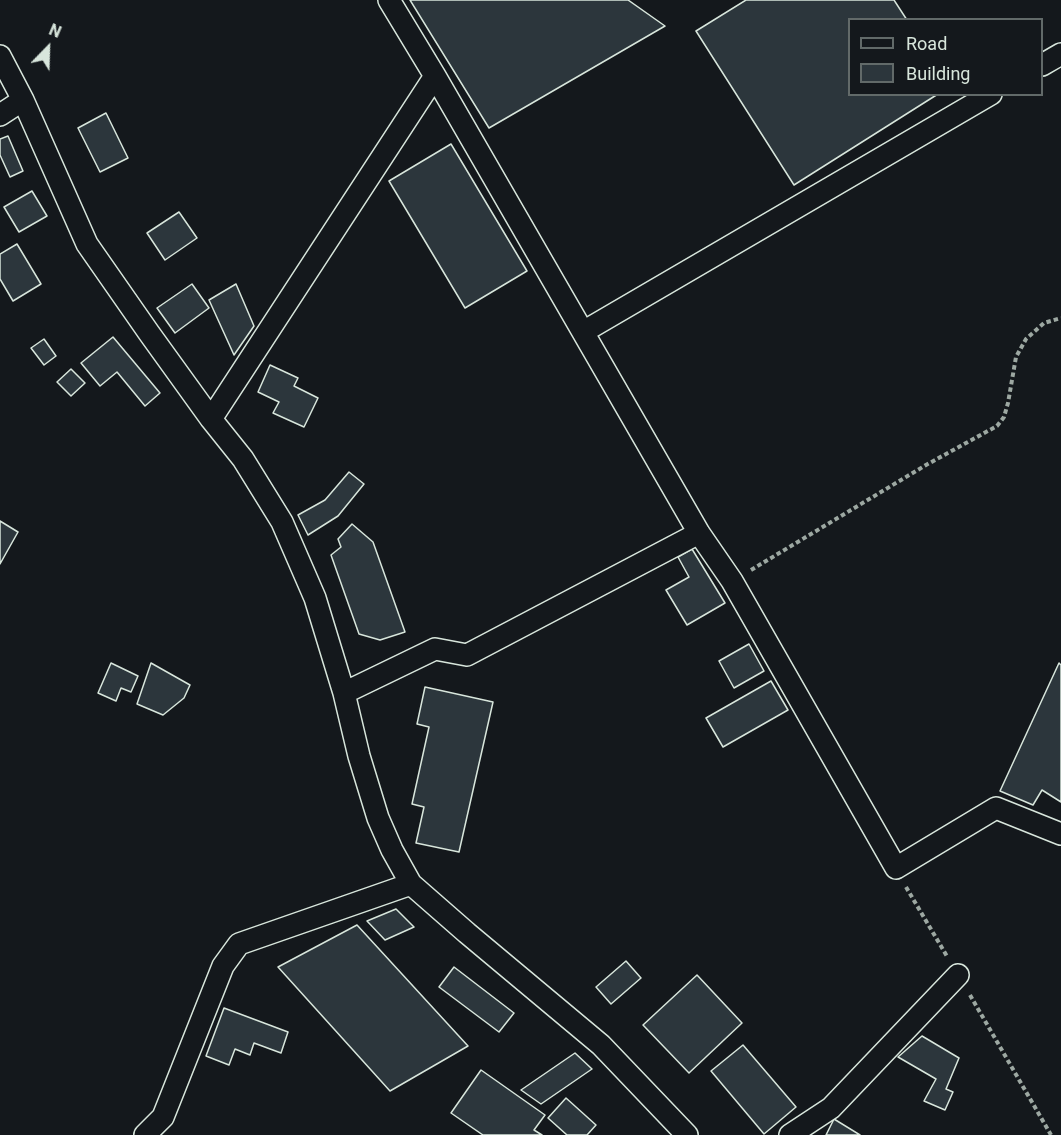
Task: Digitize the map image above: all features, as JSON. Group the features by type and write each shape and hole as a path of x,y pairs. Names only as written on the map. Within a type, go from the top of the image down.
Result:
{"street":[{"path":"389,0 699,533 732,581 896,868 996,808 1061,834"},
{"path":"1043,64 1061,54"},
{"path":"0,56 23,100 87,244 211,419 243,459 282,522 315,598 378,818 411,884 601,1045 687,1135"},
{"path":"211,419 435,76"},
{"path":"583,333 988,96"},
{"path":"0,115 23,100"},
{"path":"344,693 435,649 467,655 699,533"},
{"path":"145,1135 163,1117 224,966 239,944 411,884"},
{"path":"790,1135 831,1107 958,975"}],"path":[{"path":"732,581 926,465 997,426 1004,417 1016,357 1026,339 1044,323 1061,318"},
{"path":"896,868 1051,1135"}],"building":[{"path":"410,0 628,0 665,26 489,128"},
{"path":"746,0 894,0 906,18 848,18 848,96 935,96 794,185 696,31"},
{"path":"106,113 128,158 100,172 78,128"},
{"path":"8,136 23,171 10,177 0,155 0,139"},
{"path":"451,144 527,271 465,308 389,181"},
{"path":"32,191 47,216 19,232 4,207"},
{"path":"179,212 197,238 165,260 147,233"},
{"path":"17,244 41,284 13,301 0,279 0,254"},
{"path":"192,284 209,308 175,333 157,308"},
{"path":"236,284 254,326 234,355 209,300"},
{"path":"113,337 160,393 145,406 117,372 100,386 81,363"},
{"path":"44,339 56,356 44,365 31,348"},
{"path":"270,365 298,378 294,386 318,398 304,427 273,413 279,402 258,392"},
{"path":"71,369 85,383 71,396 57,382"},
{"path":"349,472 364,484 338,516 308,535 298,515 325,500"},
{"path":"0,521 18,532 0,564"},
{"path":"352,524 373,542 405,632 380,640 359,634 331,555 341,547 338,539"},
{"path":"692,549 725,603 687,625 666,590 689,577 678,557"},
{"path":"749,644 764,671 734,688 719,661"},
{"path":"111,663 138,676 131,692 121,688 116,701 98,693"},
{"path":"151,663 190,685 184,698 163,715 137,704"},
{"path":"1059,663 1061,665 1061,802 1042,790 1033,805 1000,791"},
{"path":"771,681 788,710 723,747 706,718"},
{"path":"425,687 493,702 459,852 416,843 424,807 412,804 429,727 417,724"},
{"path":"396,909 414,927 385,940 367,921"},
{"path":"357,925 468,1046 390,1091 278,967"},
{"path":"626,961 641,978 611,1004 596,987"},
{"path":"454,967 514,1013 499,1032 439,987"},
{"path":"697,975 742,1023 689,1073 643,1025"},
{"path":"224,1008 288,1032 281,1053 254,1043 250,1055 235,1049 229,1065 206,1056"},
{"path":"922,1036 959,1058 946,1089 953,1092 945,1110 924,1101 936,1079 898,1057"},
{"path":"743,1045 796,1107 764,1134 711,1071"},
{"path":"575,1053 592,1069 541,1104 521,1090"},
{"path":"481,1070 545,1115 534,1130 542,1135 483,1135 451,1113"},
{"path":"566,1098 596,1125 587,1135 567,1135 548,1118"},
{"path":"834,1119 860,1135 826,1135"}]}
